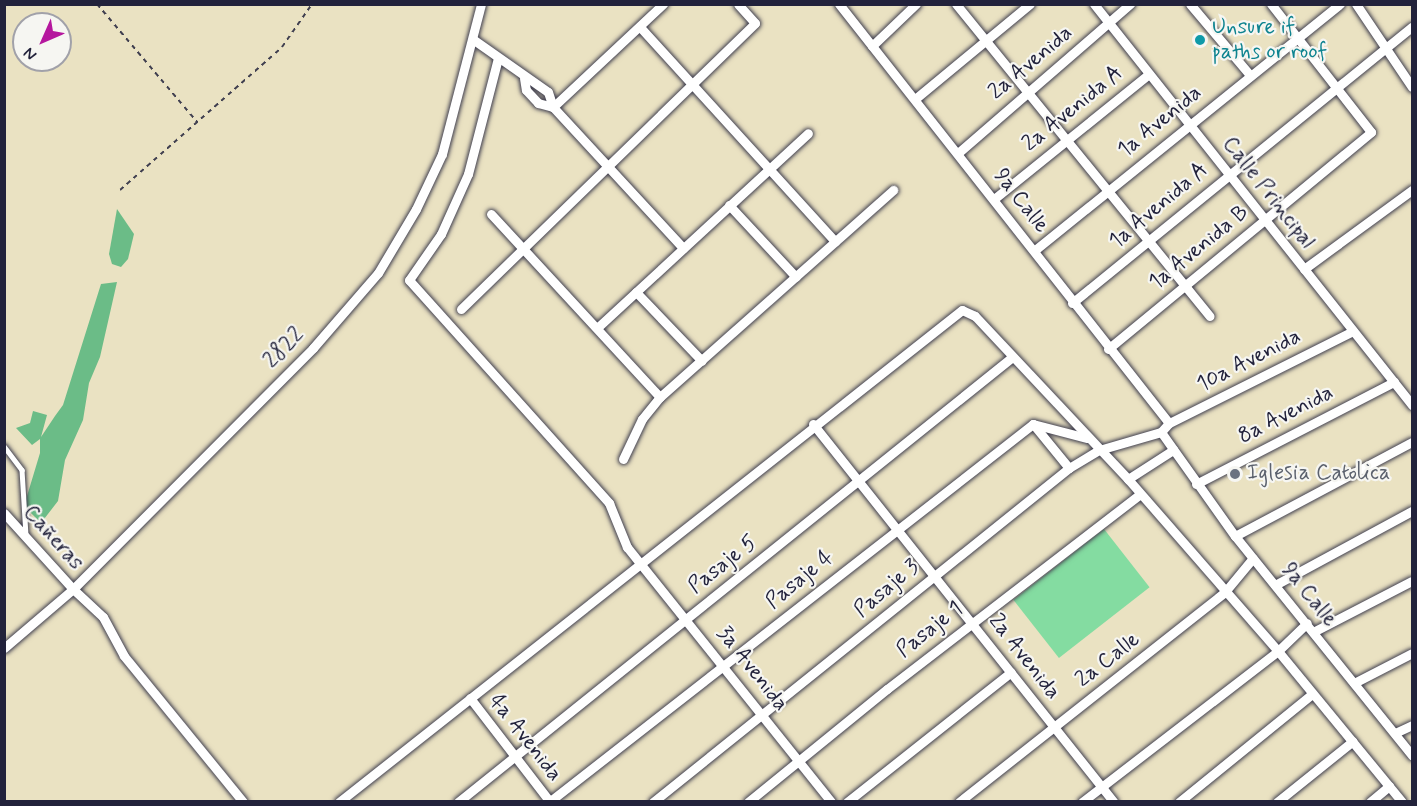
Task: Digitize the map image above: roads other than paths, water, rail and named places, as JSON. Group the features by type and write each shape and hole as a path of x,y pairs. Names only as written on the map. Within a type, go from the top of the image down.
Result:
{"street":[{"name":"2822","path":"4,648 72,589 313,348 378,273 416,209 442,154 474,40 481,4"},
{"path":"553,107 663,4"},
{"path":"461,309 522,247 694,86 755,23 738,4"},
{"name":"9a Calle","path":"839,4 1035,250 1164,428 1173,450 1235,536 1413,755"},
{"path":"872,46 916,4"},
{"path":"956,4 1210,316"},
{"path":"915,99 1030,4"},
{"name":"Calle Principal","path":"1094,4 1413,405"},
{"name":"2a Avenida","path":"958,153 1027,90 1130,4"},
{"path":"1190,4 1250,75"},
{"path":"1271,4 1336,87"},
{"name":"1a Avenida","path":"1035,250 1107,189 1340,4"},
{"path":"1356,4 1413,87"},
{"path":"640,27 835,241"},
{"name":"1a Avenida A","path":"1072,303 1228,174 1413,27"},
{"path":"474,40 524,78 536,80 548,92 553,107 683,248"},
{"name":"3a Avenida","path":"498,58 468,174 441,234 409,280 609,503 627,547 641,561 831,801"},
{"name":"2a Avenida A","path":"994,198 1149,74"},
{"path":"524,78 526,90 538,103 553,107"},
{"name":"1a Avenida B","path":"1108,349 1371,132 1336,87"},
{"path":"597,328 808,133"},
{"path":"623,459 642,418 660,397 893,190"},
{"path":"1304,269 1413,190"},
{"path":"729,205 796,277"},
{"path":"491,214 660,397"},
{"path":"636,292 702,361"},
{"path":"339,801 813,424 962,310 975,316 1011,358 1128,479 1224,593 1278,651 1402,801"},
{"name":"10a Avenida","path":"1164,428 1353,331"},
{"name":"Pasaje 5","path":"458,801 860,482 1011,358"},
{"name":"8a Avenida","path":"1196,484 1394,382"},
{"name":"2a Avenida","path":"813,424 1114,801"},
{"path":"1033,424 1087,438"},
{"path":"1033,424 1069,468"},
{"name":"Pasaje 4","path":"550,801 896,528 1033,424"},
{"name":"Pasaje 3","path":"653,801 762,714 805,683 934,575 1069,468 1099,450 1164,428"},
{"path":"1235,536 1413,442"},
{"path":"1128,479 1173,450"},
{"name":"Pasaje 1","path":"748,801 972,623 1140,494"},
{"path":"1275,585 1413,512"},
{"name":"Cañeras","path":"4,513 72,589 103,617 124,656 243,801"},
{"name":"2a Calle","path":"959,801 1224,593 1253,558"},
{"path":"1313,632 1413,581"},
{"path":"1082,801 1278,651 1307,623"},
{"path":"1354,682 1413,653"},
{"path":"847,801 1011,672"},
{"path":"1179,801 1312,694"},
{"name":"4a Avenida","path":"470,698 550,801"},
{"path":"1395,734 1413,725"},
{"path":"1277,801 1353,741"},
{"path":"1370,801 1389,786"}],"lane":[{"path":"4,446 22,470 26,537"}],"place":[{"name":"Unsure if paths or roof","path":"1200,40"},
{"name":"Iglesia Catolica","path":"1235,474"}]}
